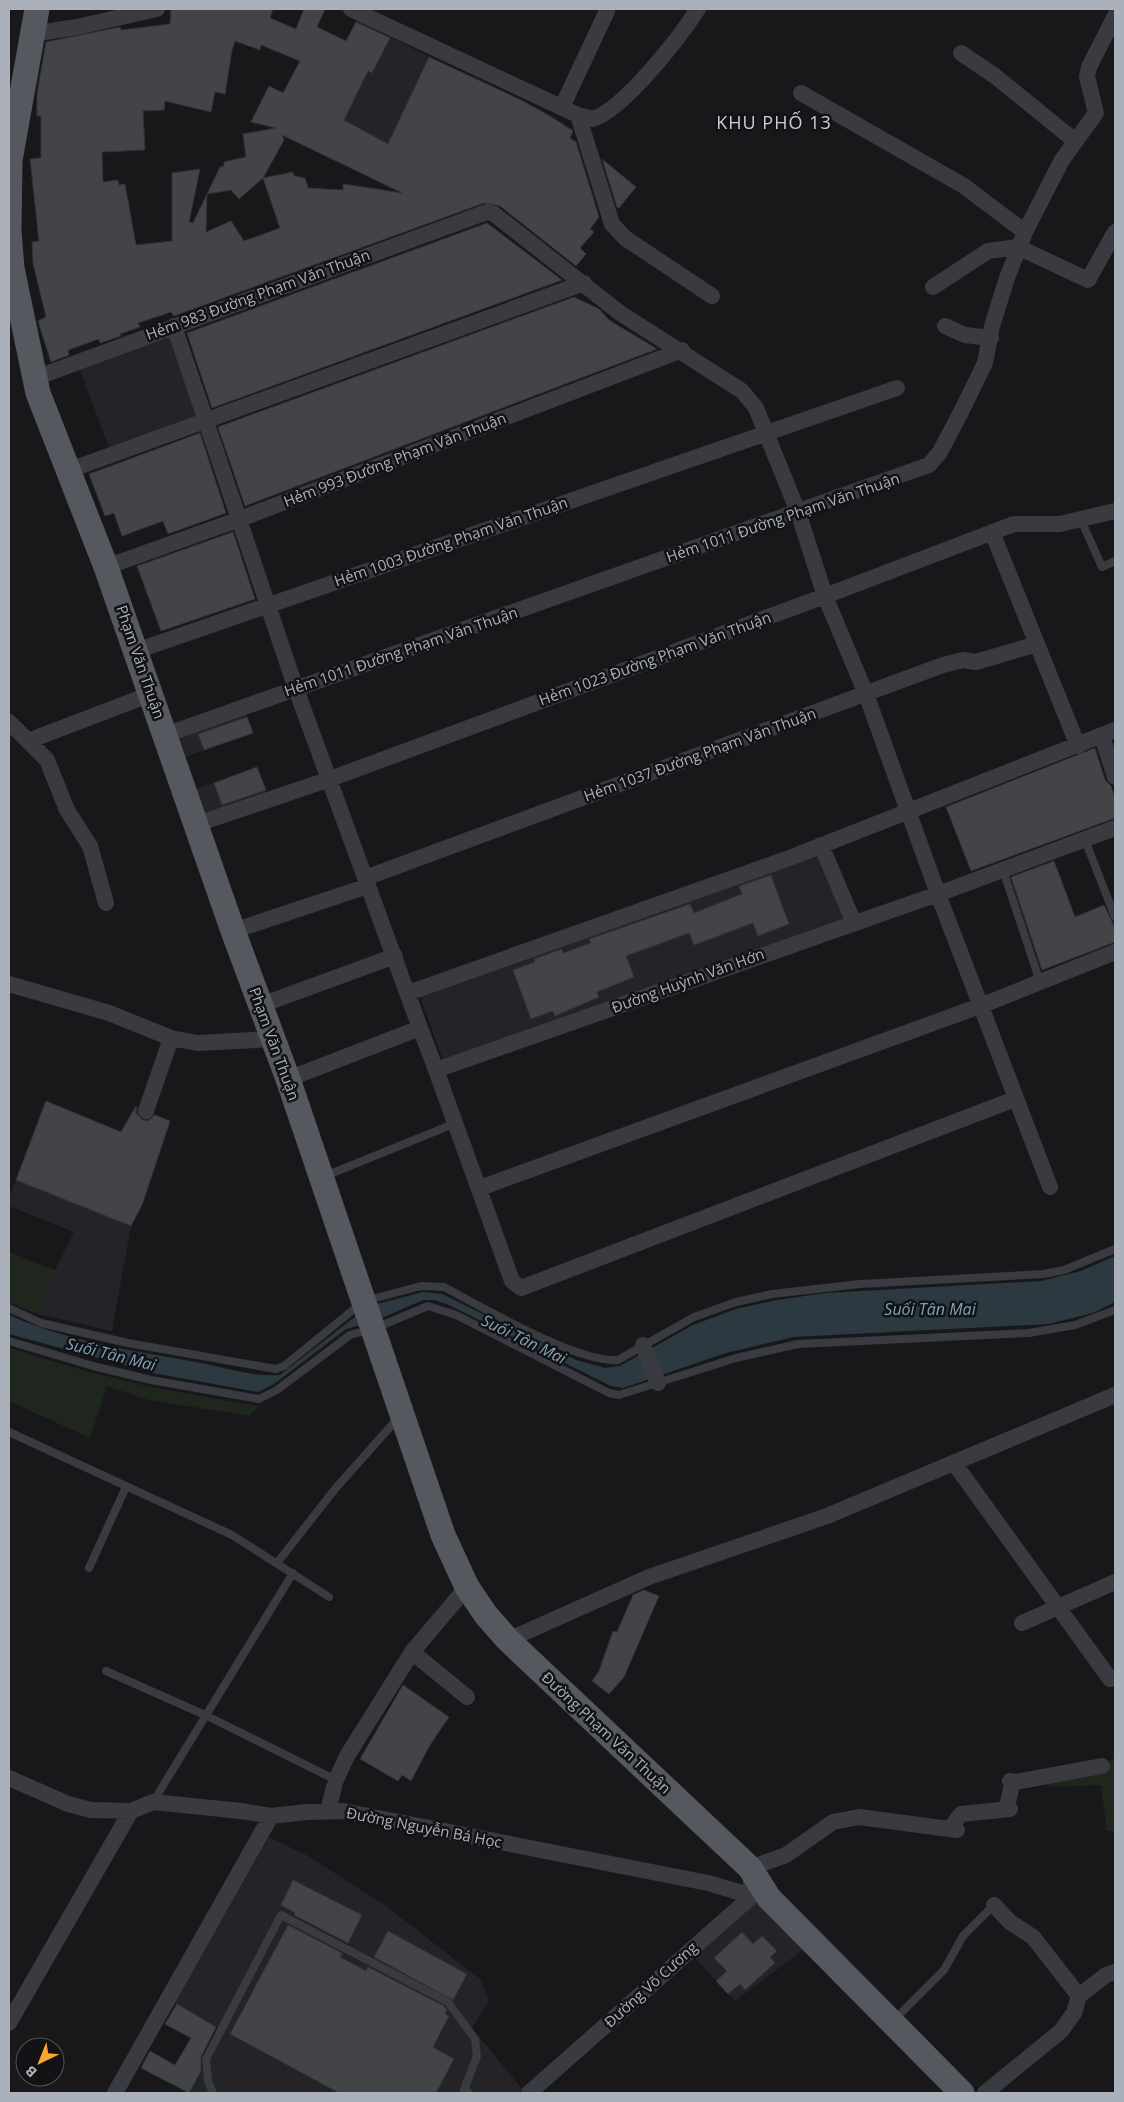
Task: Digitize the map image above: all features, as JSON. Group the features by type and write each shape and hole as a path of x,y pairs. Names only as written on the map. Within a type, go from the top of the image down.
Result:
{"main road":[{"name":"Phạm Văn Thuận","path":"36,9 12,126 9,231 12,268 35,378 42,404 136,651 233,931 288,1079 364,1301"},
{"name":"Đường Phạm Văn Thuận","path":"364,1301 401,1416 443,1535 467,1587 486,1615 508,1640 750,1868 769,1898 962,2093"}],"street":[{"path":"32,34 77,27 157,9"},
{"path":"351,9 578,115 593,119 612,110 665,54 698,9"},
{"path":"562,107 607,11"},
{"name":"Hẻm 1011 Đường Phạm Văn Thuận","path":"165,735 929,465 940,452 985,363 1007,278 1022,239 1062,160 1096,113 1087,76 1089,67 1115,16"},
{"path":"961,53 995,76 1075,140"},
{"path":"801,94 964,186 1022,239 1088,280 1115,232"},
{"path":"578,115 612,224 625,238 712,296"},
{"name":"Hẻm 983 Đường Phạm Văn Thuận","path":"35,378 481,212 494,214 584,283"},
{"path":"933,287 988,251 1022,239"},
{"path":"67,471 584,283 620,313 682,350 750,398 767,433 798,512 825,596 866,694 938,894 1050,1187"},
{"path":"174,326 204,420 240,519 296,689 480,1188 512,1281 521,1288 1015,1099"},
{"path":"945,326 965,335 991,338"},
{"name":"Hẻm 993 Đường Phạm Văn Thuận","path":"106,568 240,519 682,350"},
{"name":"Hẻm 1003 Đường Phạm Văn Thuận","path":"136,651 897,388"},
{"name":"Hẻm 1023 Đường Phạm Văn Thuận","path":"197,824 330,779 1014,524 1060,524 1115,511"},
{"path":"992,532 1078,746"},
{"name":"Hẻm 1037 Đường Phạm Văn Thuận","path":"233,931 943,665 963,660 976,662 1037,644"},
{"path":"28,741 151,694"},
{"path":"9,722 46,760 68,810 90,846 106,903"},
{"path":"408,993 821,845 1109,733 1115,777"},
{"name":"Đường Huỳnh Văn Hớn","path":"436,1070 938,894 1115,828"},
{"path":"821,845 854,923"},
{"path":"480,1188 980,1006 1115,952"},
{"path":"261,1006 395,956"},
{"path":"9,984 109,1013 171,1038 198,1043 272,1039"},
{"path":"288,1079 420,1028"},
{"path":"146,1111 171,1038"},
{"path":"643,1345 658,1383"},
{"path":"508,1640 648,1577 827,1516 1115,1395"},
{"path":"954,1462 1110,1679"},
{"path":"1022,1623 1115,1582"},
{"path":"328,1811 347,1756 412,1652 467,1587"},
{"path":"412,1652 467,1697"},
{"path":"752,1896 750,1868 786,1855 833,1822 859,1817 957,1830 952,1826 961,1814 1010,1809 1007,1806 1012,1785 1010,1781 1016,1782 1102,1766"},
{"name":"Đường Nguyễn Bá Học","path":"9,1778 68,1804 91,1810 131,1811 153,1802 271,1816 328,1811 377,1817 708,1883 752,1896"},
{"path":"9,2023 131,1811"},
{"path":"115,2093 271,1816"},
{"name":"Đường Võ Cương","path":"529,2093 752,1896"},
{"path":"994,1906 1010,1922 1032,1937 1079,1996"},
{"path":"985,2093 1061,2031 1074,2013 1079,1996 1106,1975 1115,1972"}],"lane":[{"path":"1081,520 1102,567 1115,561"},
{"path":"1085,840 1115,917"},
{"path":"1003,870 1040,982"},
{"path":"321,1177 456,1123"},
{"path":"9,1308 41,1323 128,1343 276,1369 284,1366 364,1301 421,1286 433,1285 444,1287 559,1344 591,1358 606,1361 618,1360 694,1317 736,1302 772,1294 851,1284 1044,1274 1064,1270 1115,1249"},
{"path":"9,1341 93,1366 151,1380 259,1399 277,1390 350,1335 373,1329 428,1306 437,1308 609,1393 626,1394 736,1358 798,1344 1029,1333 1094,1320 1115,1310"},
{"path":"277,1563 335,1489 401,1416"},
{"path":"9,1432 232,1535 294,1573 328,1597"},
{"path":"89,1568 126,1487"},
{"path":"153,1802 294,1573"},
{"path":"106,1671 205,1715 336,1784"},
{"path":"892,2023 944,1970 963,1936 994,1906"},
{"path":"213,2093 208,2081 206,2059 281,1915 448,2002 475,2039 477,2056 465,2092"}],"shaded area":[{"path":"357,20 460,72 393,188 296,141"},
{"path":"170,337 199,414 109,448 80,370"},
{"path":"246,713 253,733 185,757 178,738"},
{"path":"257,767 266,792 204,814 196,789"},
{"path":"817,854 844,919 688,973 444,1063 420,996"},
{"path":"45,1101 121,1132 136,1106 170,1121 142,1205 131,1226 112,1331 38,1314 9,1302 9,1252 55,1270 74,1232 9,1206 9,1199"},
{"path":"9,1252 55,1271 38,1314 9,1302"},
{"path":"9,1348 86,1371 151,1387 259,1406 249,1416 149,1400 107,1386 90,1438 9,1401"},
{"path":"1115,1757 1115,1831 1107,1831 1101,1785 1048,1787 1045,1779 1102,1766"},
{"path":"269,1837 308,1856 386,1906 480,1979 489,2001 472,2028 522,2089 518,2093 189,2093 224,2031 174,2003"},
{"path":"756,1900 804,1949 735,2001 693,1956"}],"water":[{"name":"Suối Tân Mai","path":"1115,1256 1115,1302 1093,1313 1048,1324 793,1337 726,1353 623,1388 611,1386 447,1304 434,1300 423,1300 375,1321 346,1329 274,1384 258,1392 153,1373 9,1334 9,1315 55,1332 103,1345 250,1373 280,1375 369,1306 423,1292 442,1294 576,1360 605,1368 620,1366 693,1325 736,1309 777,1300 825,1293 1041,1281 1081,1271"}],"building":[{"path":"171,9 273,9 270,18 296,29 304,9 325,9 317,27 346,41 356,22 390,38 372,73 368,71 344,120 388,144 429,57 521,100 550,116 573,131 570,138 576,142 599,217 590,229 594,232 580,248 586,254 576,266 500,206 484,203 174,316 171,312 138,323 140,327 120,334 121,336 100,343 99,339 68,350 69,355 51,362 38,321 46,317 33,263 32,242 39,241 30,159 41,158 41,116 37,116 37,94 46,42 120,27 121,30 170,24","holes":["235,41 260,50 261,45 300,61 283,93 269,86 251,122 276,128 243,134 246,157 224,162 224,166 220,167 193,223 189,222 200,169 172,173 172,241 136,245 125,184 119,185 118,180 103,182 102,152 145,150 143,111 164,110 165,101 211,112 215,92 225,94","282,135 402,193 343,184 343,190 308,188 305,178 294,176 293,172 263,178 284,140","263,178 280,228 244,241 231,221 206,232 207,194 231,190 239,199"]},
{"path":"602,159 636,187 619,208 617,207"},
{"path":"487,223 562,280 212,408 187,333"},
{"path":"574,297 599,309 609,320 657,349 245,506 218,427"},
{"path":"200,433 226,513 168,534 163,521 122,536 114,513 105,516 89,474"},
{"path":"233,532 255,599 161,631 137,566"},
{"path":"247,717 253,733 204,750 198,734"},
{"path":"1095,748 1105,780 1111,786 1115,798 1115,818 971,871 946,807"},
{"path":"257,767 266,790 222,805 214,783"},
{"path":"1054,861 1075,917 1104,905 1115,928 1115,942 1042,970 1011,877"},
{"path":"771,875 789,924 758,936 753,923 694,945 689,933 626,956 634,977 597,992 599,997 555,1016 553,1011 531,1019 513,970 535,962 534,959 562,949 563,953 591,943 589,939 690,904 694,913 742,894 739,886"},
{"path":"46,1101 121,1132 136,1106 136,1113 142,1120 148,1121 155,1115 170,1121 142,1205 131,1226 16,1180"},
{"path":"644,1590 659,1596 624,1677 609,1694 592,1681 599,1671 613,1631 617,1632 633,1595"},
{"path":"403,1685 449,1717 430,1745 411,1781 402,1775 398,1781 360,1759"},
{"path":"293,1880 362,1915 348,1943 294,1915 295,1913 281,1905"},
{"path":"288,1925 342,1953 340,1957 366,1971 368,1967 444,2006 447,2010 445,2014 449,2016 433,2047 454,2059 436,2093 339,2093 230,2034"},
{"path":"388,1931 467,1974 453,2000 374,1957"},
{"path":"742,1932 753,1944 762,1936 777,1951 770,1957 775,1963 745,1990 740,1984 728,1994 716,1981 727,1971 714,1958"},
{"path":"177,2004 216,2027 201,2057 201,2071 189,2093 141,2068 150,2051 175,2065 191,2038 165,2024"}],"district":[{"name":"KHU PHỐ 13","path":"774,123"}]}
